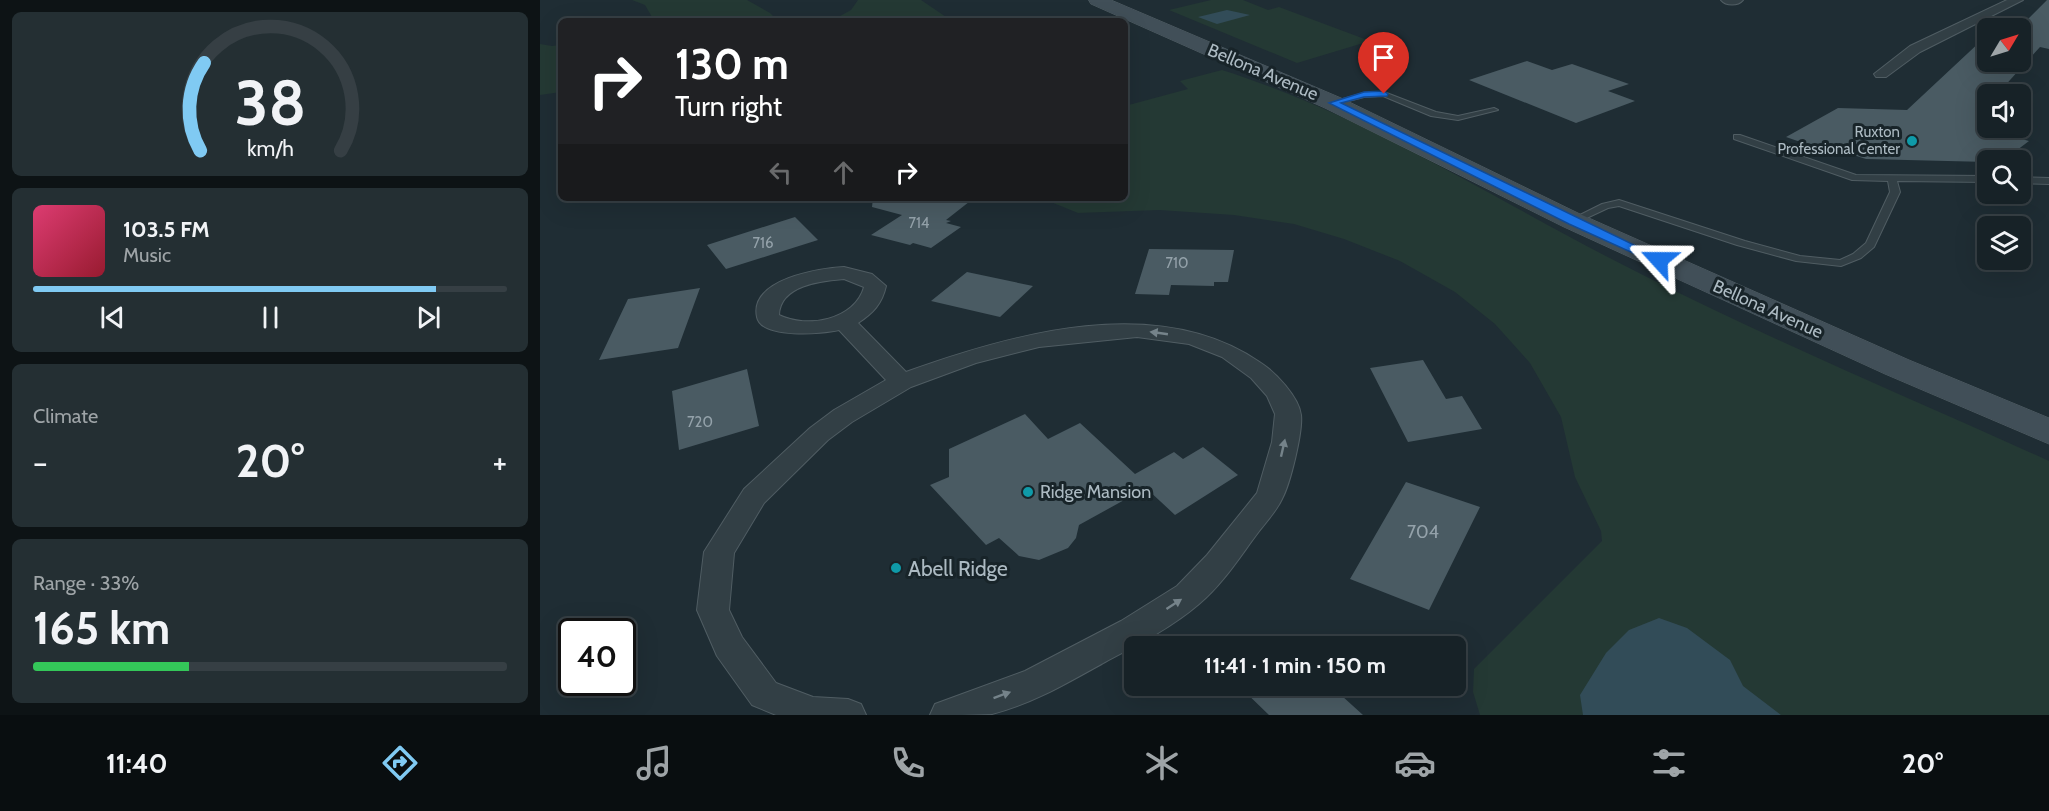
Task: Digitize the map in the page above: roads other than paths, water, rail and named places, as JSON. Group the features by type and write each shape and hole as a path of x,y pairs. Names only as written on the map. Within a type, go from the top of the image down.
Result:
{"street":[{"name":"Bellona Avenue","path":"1097,0 1333,103 1573,221 1897,367 2049,432"},
{"path":"1727,0 1737,0"},
{"path":"1881,74 1915,49 2017,0"},
{"path":"843,321 902,382"},
{"path":"848,715 811,714 764,694 729,646 713,610 719,552 754,495 819,434 843,416 902,382 968,358 1039,340 1137,330 1194,338 1230,352 1260,373 1278,393 1288,414 1286,442 1270,496 1218,563 1188,595 1132,631 1037,682 948,715"}],"lane":[{"path":"1333,103 1364,94 1384,94 1434,114 1450,117 1480,115 1494,110"},
{"path":"1737,136 1855,178 1977,179"},
{"path":"1573,221 1605,206 1619,203 1741,243 1800,259 1841,263 1857,256 1870,245 1895,192 1891,177"},
{"path":"2031,180 2049,181"}],"water":[{"path":"1227,10 1250,15 1217,24 1198,17"},
{"path":"1659,618 1687,628 1730,660 1743,686 1781,715 1583,715 1580,695 1606,653 1629,630"}],"place":[{"name":"Ruxton Professional Center","path":"1912,141"},
{"name":"Ridge Mansion","path":"1028,492"},
{"name":"Abell Ridge","path":"896,568"}]}
